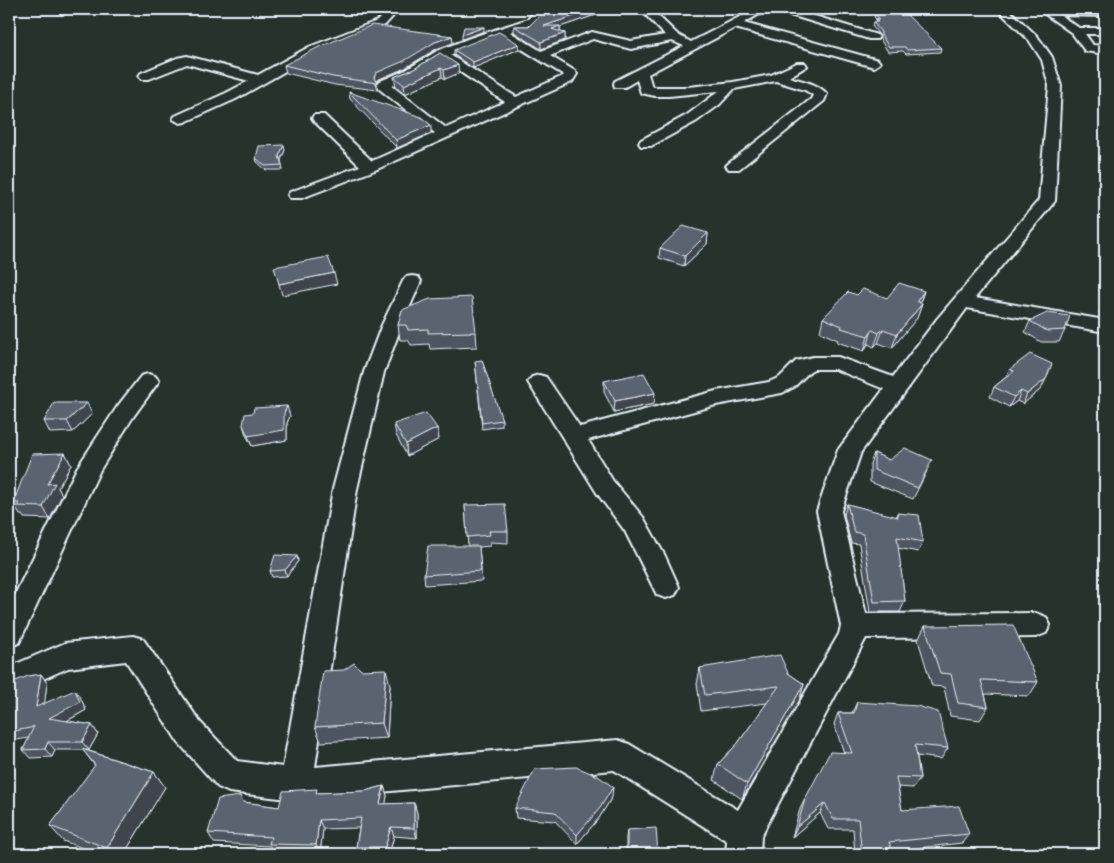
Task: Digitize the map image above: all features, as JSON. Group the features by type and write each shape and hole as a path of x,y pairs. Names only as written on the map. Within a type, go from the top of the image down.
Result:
{"street":[{"path":"180,119 261,80 312,50 381,23 390,15 372,9"},
{"path":"445,134 383,85 410,73 440,54 532,21 544,9"},
{"path":"645,9 674,37 691,46"},
{"path":"620,84 763,9"},
{"path":"781,9 873,37"},
{"path":"9,681 66,656 133,648 189,732 230,776 296,784 618,755 744,844 853,636 855,626 829,511 850,450 944,323 1047,201 1055,86 1048,60 1033,38 1002,9"},
{"path":"1046,10 1105,13"},
{"path":"1046,10 1076,31 1089,48 1105,50"},
{"path":"734,24 874,63"},
{"path":"296,195 370,167 568,79 571,74 500,31"},
{"path":"1076,31 1105,31"},
{"path":"540,55 592,35 631,45 674,37"},
{"path":"440,54 516,103"},
{"path":"145,76 187,60 261,80"},
{"path":"641,72 646,90 649,92 689,91 776,78 801,66"},
{"path":"734,166 816,101 820,94 810,87 776,78"},
{"path":"646,143 703,110 725,94 731,85"},
{"path":"319,118 370,167"},
{"path":"296,784 345,489 374,372 391,327 412,281"},
{"path":"963,302 1105,326"},
{"path":"574,436 716,398 774,388 787,382 804,366 813,363 838,362 898,386"},
{"path":"9,635 89,468 125,412 148,381"},
{"path":"539,382 605,487 634,524 652,556 666,587"},
{"path":"855,626 1036,625"}],"building":[{"path":"546,9 595,9 544,26 560,26 552,29 565,33 541,42 514,26 529,26"},
{"path":"904,12 941,48 907,50 905,47 889,47 873,22 878,22 876,19 879,19 875,13"},
{"path":"372,25 452,36 435,42 404,61 376,73 374,78 377,83 333,77 284,65 317,48"},
{"path":"464,27 484,27 462,35"},
{"path":"499,32 519,44 473,62 454,50"},
{"path":"440,53 458,65 444,70 441,68 404,85 394,77 414,69"},
{"path":"349,92 421,117 431,125 396,140"},
{"path":"284,145 279,156 282,165 265,166 256,158 259,146"},
{"path":"683,226 708,233 685,256 660,248"},
{"path":"328,257 334,273 279,284 274,267"},
{"path":"899,283 924,291 917,301 922,304 897,334 883,329 879,333 872,330 868,336 841,328 842,326 823,318 848,292 857,295 863,289 887,298"},
{"path":"472,297 476,332 428,333 428,329 408,330 406,325 398,325 402,310 430,299"},
{"path":"1047,313 1070,316 1065,330 1047,331 1030,321"},
{"path":"1030,354 1052,364 1046,379 1027,394 1021,391 1014,397 994,387 1014,371 1010,369"},
{"path":"482,360 502,420 482,423 475,361"},
{"path":"644,373 655,393 615,401 604,381"},
{"path":"54,403 87,403 67,421 44,421"},
{"path":"287,406 284,413 284,430 248,436 243,425 245,414 253,413 254,408"},
{"path":"426,413 437,428 406,444 394,424"},
{"path":"905,448 932,460 918,488 874,470 874,453 889,460"},
{"path":"65,453 47,484 55,483 43,507 17,506 19,503 13,503 32,454"},
{"path":"505,504 508,531 489,531 490,535 467,537 465,505"},
{"path":"847,504 898,517 897,513 919,515 923,542 897,537 905,601 874,602 863,534 854,532"},
{"path":"428,546 479,546 481,571 424,575"},
{"path":"275,555 297,556 285,570 270,571"},
{"path":"1013,625 1038,682 981,680 988,707 958,703 951,674 940,673 925,626"},
{"path":"780,655 788,673 804,684 747,784 718,764 738,743 779,686 705,695 700,668"},
{"path":"354,663 361,670 386,669 382,723 315,727 323,671 344,670"},
{"path":"41,674 36,707 75,690 80,702 49,718 92,725 82,742 48,742 45,749 23,750 34,726 9,732 9,689 12,690 13,682 28,676"},
{"path":"857,702 917,706 938,712 948,748 915,745 920,778 896,777 902,810 959,806 969,834 889,842 893,854 862,854 858,819 833,819 825,803 797,827 805,799 830,752 852,753 838,713 854,713"},
{"path":"82,749 154,772 107,848 50,826 95,765"},
{"path":"576,767 598,776 613,787 600,808 577,835 555,812 515,808 535,769"},
{"path":"384,786 380,804 414,803 414,828 391,827 385,847 356,847 361,818 319,820 316,845 269,844 271,837 208,833 218,799 240,796 243,802 279,807 283,791 317,789 316,793 365,791"},
{"path":"656,828 658,854 627,854 627,830"}]}
